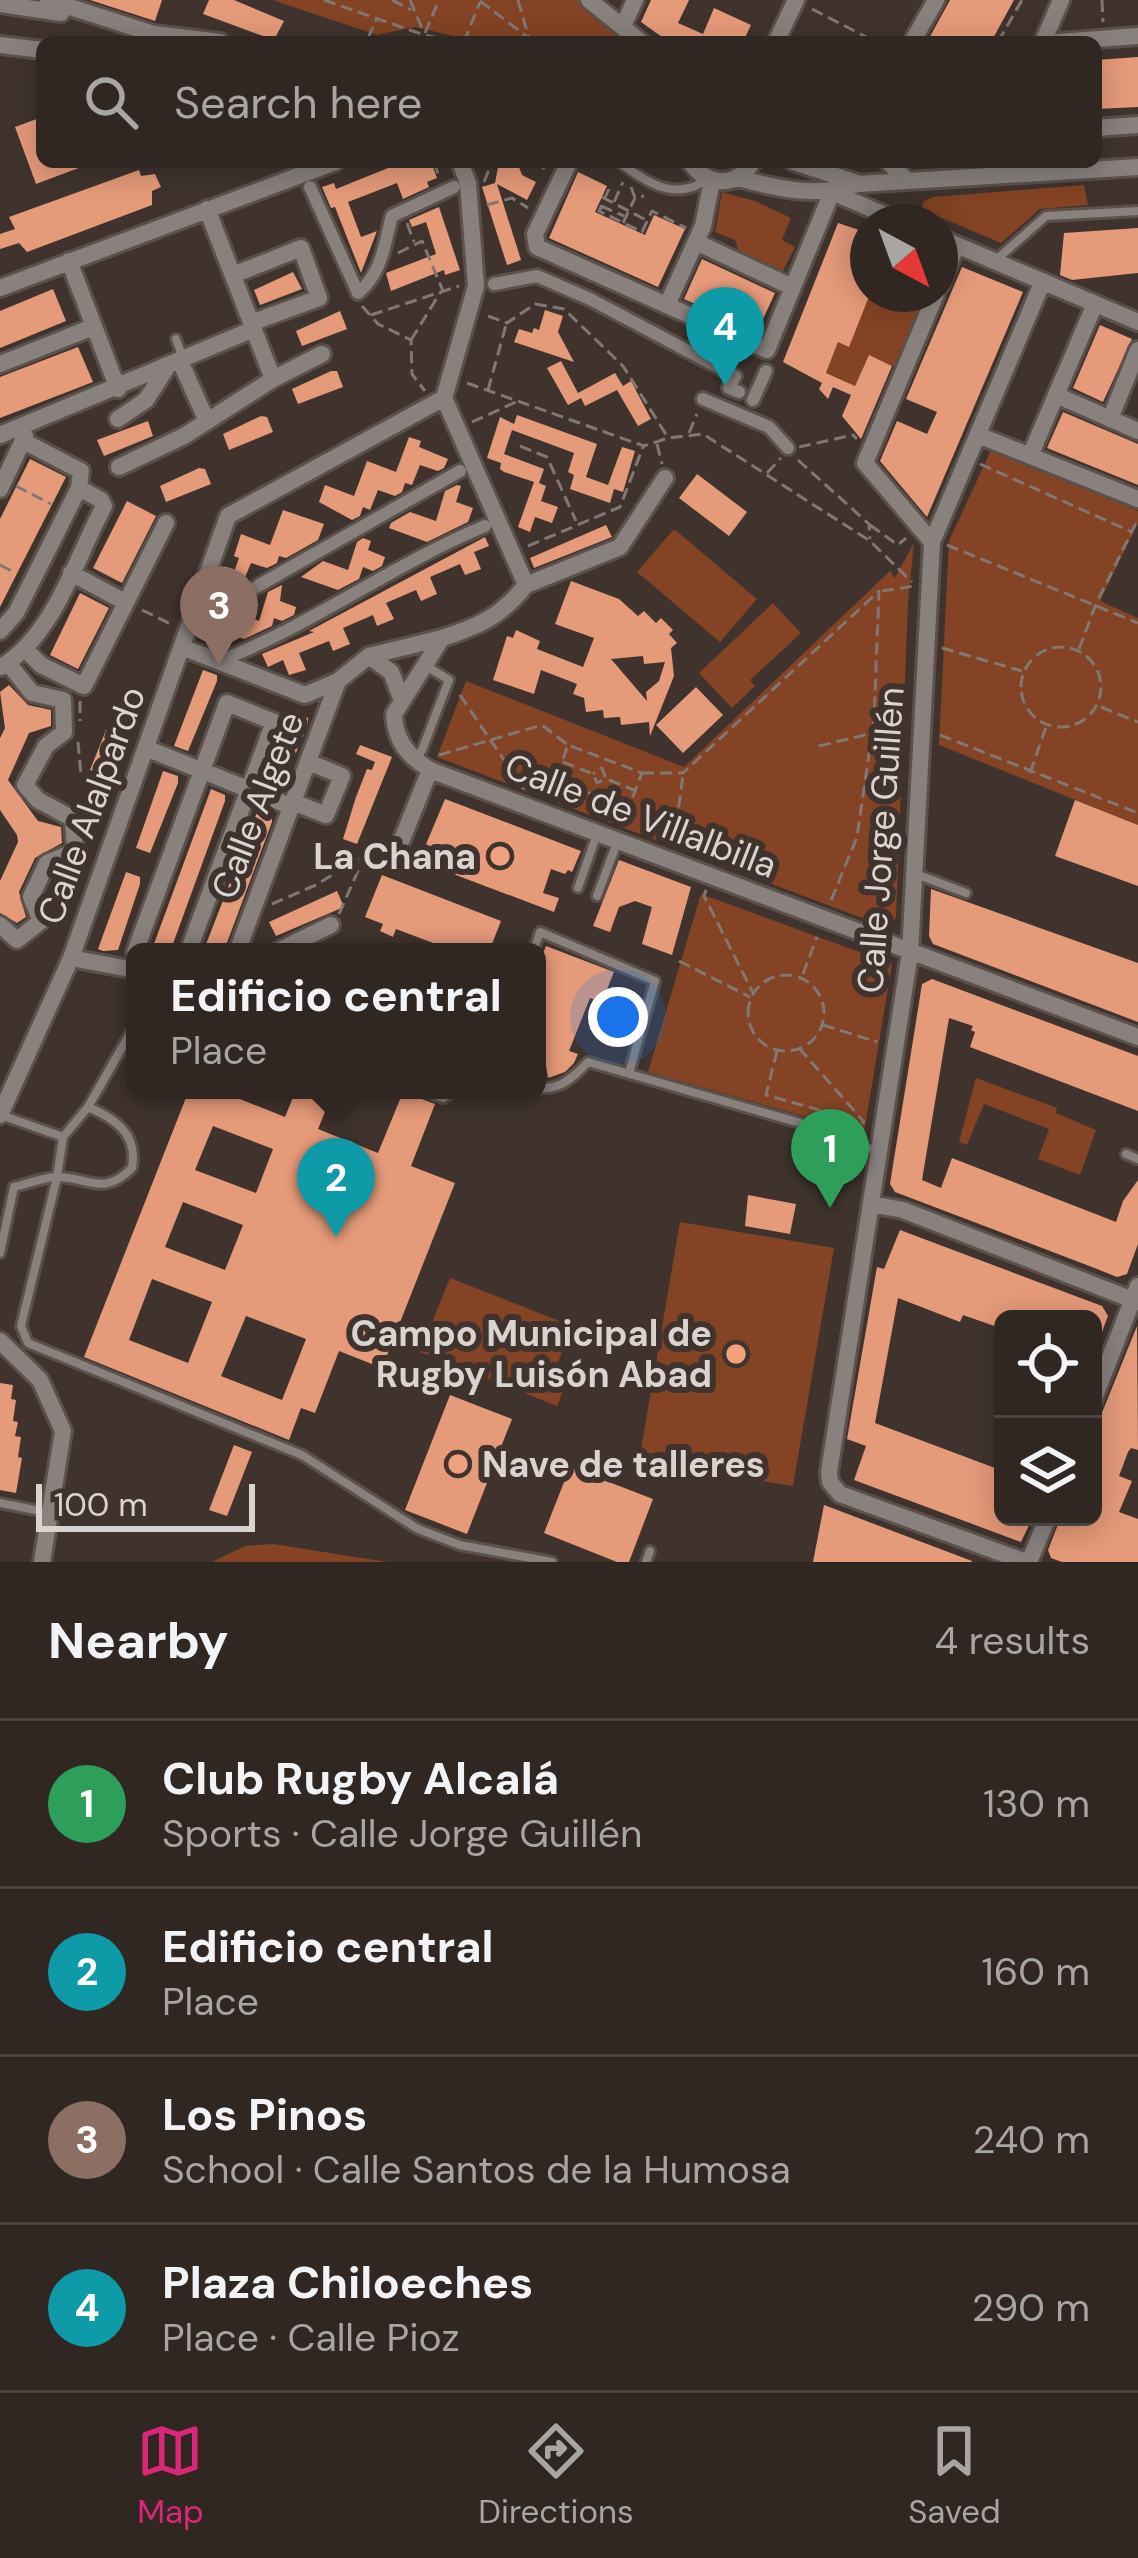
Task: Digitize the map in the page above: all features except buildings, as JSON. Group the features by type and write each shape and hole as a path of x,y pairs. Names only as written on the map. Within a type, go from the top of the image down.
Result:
{"street":[{"path":"48,0 170,36"},
{"path":"589,0 634,36"},
{"path":"623,26 635,0"},
{"path":"915,36 936,0"},
{"path":"1045,36 1060,0"},
{"path":"781,36 800,3"},
{"path":"0,4 98,18"},
{"path":"1102,39 1138,36"},
{"path":"0,46 36,49"},
{"path":"1102,127 1138,124"},
{"path":"566,168 535,234 538,247 767,350 832,193 858,184 1138,167"},
{"path":"0,288 319,168"},
{"path":"460,168 476,286 436,397 526,585 620,547 665,478"},
{"path":"310,187 358,293 369,283 387,249 392,216 460,184 467,168"},
{"path":"696,168 710,180 738,178 779,189 832,193 858,204"},
{"path":"738,178 747,168"},
{"path":"811,168 858,184"},
{"path":"897,168 914,180"},
{"path":"914,180 935,168"},
{"path":"1011,168 1020,176"},
{"path":"667,305 689,241 703,226 710,180"},
{"path":"207,209 274,380"},
{"path":"689,241 793,287"},
{"path":"958,246 1138,322"},
{"path":"0,436 25,434 320,298 301,248 232,275"},
{"path":"69,261 118,389"},
{"path":"494,284 537,276 590,299 735,376 729,388 739,392"},
{"path":"928,312 865,463 940,543 978,435 1043,281"},
{"path":"1030,456 1095,304"},
{"path":"0,364 93,327"},
{"path":"1110,419 1138,350"},
{"path":"119,467 163,447 322,354"},
{"path":"177,363 206,418"},
{"path":"118,419 146,400 177,363"},
{"path":"753,400 766,371"},
{"path":"1056,395 1138,431"},
{"name":"Calle Alalpardo","path":"0,1115 71,958 148,749 181,638 228,517 436,397"},
{"path":"703,399 770,427 789,450"},
{"path":"0,925 17,940 41,922 32,897 46,863 75,851 74,819 38,800 25,785 46,746 64,732 63,700 32,693 4,665 26,650 104,506 25,434"},
{"path":"6,487 25,434"},
{"path":"978,435 1138,499"},
{"path":"214,611 460,471"},
{"path":"0,631 16,613 80,480"},
{"path":"26,650 40,665 84,686 130,604 166,523"},
{"path":"229,657 286,634 426,550 484,526"},
{"name":"Calle Jorge Guillén","path":"940,543 910,953 830,1482 840,1494 1028,1562"},
{"path":"71,573 130,604"},
{"name":"Calle Algete","path":"181,638 305,695 338,681 369,656 480,626 504,613 526,585"},
{"path":"396,854 425,762 394,729 394,715 442,638"},
{"path":"369,656 391,672 402,700"},
{"name":"Calle Algete","path":"240,943 338,681"},
{"path":"140,943 227,703 274,722 191,943"},
{"path":"148,749 285,804 293,802 326,815 342,776 308,762"},
{"name":"Calle de Villalbilla","path":"425,762 617,842 1138,1037"},
{"path":"295,943 332,925"},
{"path":"71,958 126,960"},
{"path":"872,1204 903,1210 1136,1296 1102,1379"},
{"path":"0,1341 40,1380 63,1431 42,1562"},
{"path":"1028,1562 1044,1526"}],"lane":[{"path":"627,168 641,179 673,190 695,188 710,180"},
{"path":"994,261 1046,216 1138,211"},
{"path":"176,340 177,363"},
{"path":"425,666 449,680 422,750 425,762"},
{"path":"578,888 598,834"},
{"path":"596,896 617,842"},
{"path":"915,873 966,893"},
{"path":"536,943 540,932 656,981 629,1073"},
{"path":"126,1041 88,1107 63,1137 58,1177 21,1326 28,1343 302,1455 418,1529 460,1545 552,1562"},
{"path":"546,1088 570,1081 588,1062 842,1135 878,1152"},
{"path":"0,1253 14,1187 58,1177 86,1184 114,1183 132,1168 127,1132 112,1118 88,1107"},
{"path":"0,1115 63,1137"},
{"path":"1126,1154 1138,1159"},
{"path":"0,1503 51,1514"},
{"path":"646,1562 650,1551"}],"path":[{"path":"325,0 429,36"},
{"path":"392,0 415,12"},
{"path":"410,0 424,35"},
{"path":"424,35 440,0"},
{"path":"464,36 480,0 526,36"},
{"path":"518,0 526,36"},
{"path":"1001,36 1022,0"},
{"path":"1102,0 1103,29"},
{"path":"800,3 864,36"},
{"path":"369,36 377,18"},
{"path":"441,168 460,184 488,177 490,168"},
{"path":"544,168 549,171"},
{"path":"614,203 623,182"},
{"path":"609,188 599,212 647,221"},
{"path":"626,217 635,198 632,188"},
{"path":"635,198 644,196"},
{"path":"603,198 642,232 652,211 687,229 689,241"},
{"path":"481,207 512,199 530,208"},
{"path":"412,236 415,244"},
{"path":"393,255 422,241 442,291"},
{"path":"370,315 469,283"},
{"path":"436,397 412,374 411,340 442,291"},
{"path":"358,293 378,324 411,340"},
{"path":"488,390 506,323 535,304 564,309 637,382 668,438"},
{"path":"488,316 506,323"},
{"path":"425,762 542,725 568,745 641,773 683,773 879,591 916,586 870,541 703,434 644,446 465,382"},
{"path":"470,423 518,401"},
{"path":"766,474 789,450 848,436"},
{"path":"657,442 665,478"},
{"path":"520,446 547,457 578,524"},
{"path":"521,549 620,507 644,446"},
{"path":"789,450 898,545 912,533"},
{"path":"980,464 1132,532"},
{"path":"6,487 52,505"},
{"path":"1079,651 1096,604 1138,519"},
{"path":"869,524 870,541"},
{"path":"940,543 1138,623"},
{"path":"0,565 17,573"},
{"path":"829,905 857,836 874,720 879,591"},
{"path":"130,604 181,638"},
{"path":"942,647 1024,671"},
{"path":"1066,647 1079,651 1090,658 1102,680 1098,706 1078,724 1047,725 1028,711 1022,698 1024,671 1041,652 1066,647"},
{"path":"460,695 523,788 554,781 629,807 641,773"},
{"path":"1098,706 1138,722"},
{"path":"874,720 923,730 1138,813"},
{"path":"1030,772 1047,725"},
{"path":"819,746 872,734"},
{"path":"554,781 568,745"},
{"path":"592,774 606,760"},
{"path":"562,762 592,774 597,783"},
{"path":"602,768 606,778 635,790"},
{"path":"665,844 682,807 683,773"},
{"path":"593,794 597,783 606,778"},
{"path":"270,904 316,885 365,855 349,899 332,925"},
{"path":"706,890 704,896 753,996 750,1025 765,1044 799,1048 812,1040 821,1025 824,1006 819,994 801,978 777,976 753,996"},
{"path":"801,978 817,937"},
{"path":"679,961 753,996"},
{"path":"821,1025 882,1044"},
{"path":"777,1049 766,1095 865,1123 799,1048"}],"shaded area":[{"path":"273,0 582,0 624,36 454,36 415,27 377,35"},
{"path":"1084,185 1088,205 1040,209 1001,243 958,225 958,204 923,204 933,197"},
{"path":"722,192 791,218 782,240 795,247 782,273 739,252 735,240 715,232"},
{"path":"863,312 923,312 898,368 869,356 855,386 826,373 838,342 849,346"},
{"path":"992,448 1138,511 1138,523 1100,601 1138,618 1138,825 939,745 949,541"},
{"path":"674,529 757,599 720,642 637,572"},
{"path":"914,543 896,917 891,925 883,926 437,757 466,681 684,767 890,571 895,578"},
{"path":"773,603 801,633 750,680 755,686 732,708 699,673"},
{"path":"701,894 892,964 864,1133 648,1072"},
{"path":"976,1078 1057,1108 1056,1113 1096,1130 1080,1175 1038,1159 1049,1129 984,1104 967,1145 959,1142"},
{"name":"Campo Municipal de Rugby Luisón Abad","path":"680,1222 834,1248 793,1486 639,1461"},
{"path":"450,1278 572,1326 558,1362 572,1369 557,1406 420,1352"},
{"path":"273,1544 387,1562 212,1562 245,1546"}],"place":[{"name":"Plaza Chiloeches","path":"725,386"},
{"name":"Los Pinos","path":"219,665"},
{"name":"La Chana","path":"500,856"},
{"name":"Club Rugby Alcalá","path":"830,1208"},
{"name":"Edificio central","path":"336,1237"},
{"name":"Campo Municipal de Rugby Luisón Abad","path":"736,1354"},
{"name":"Nave de talleres","path":"458,1464"}]}
